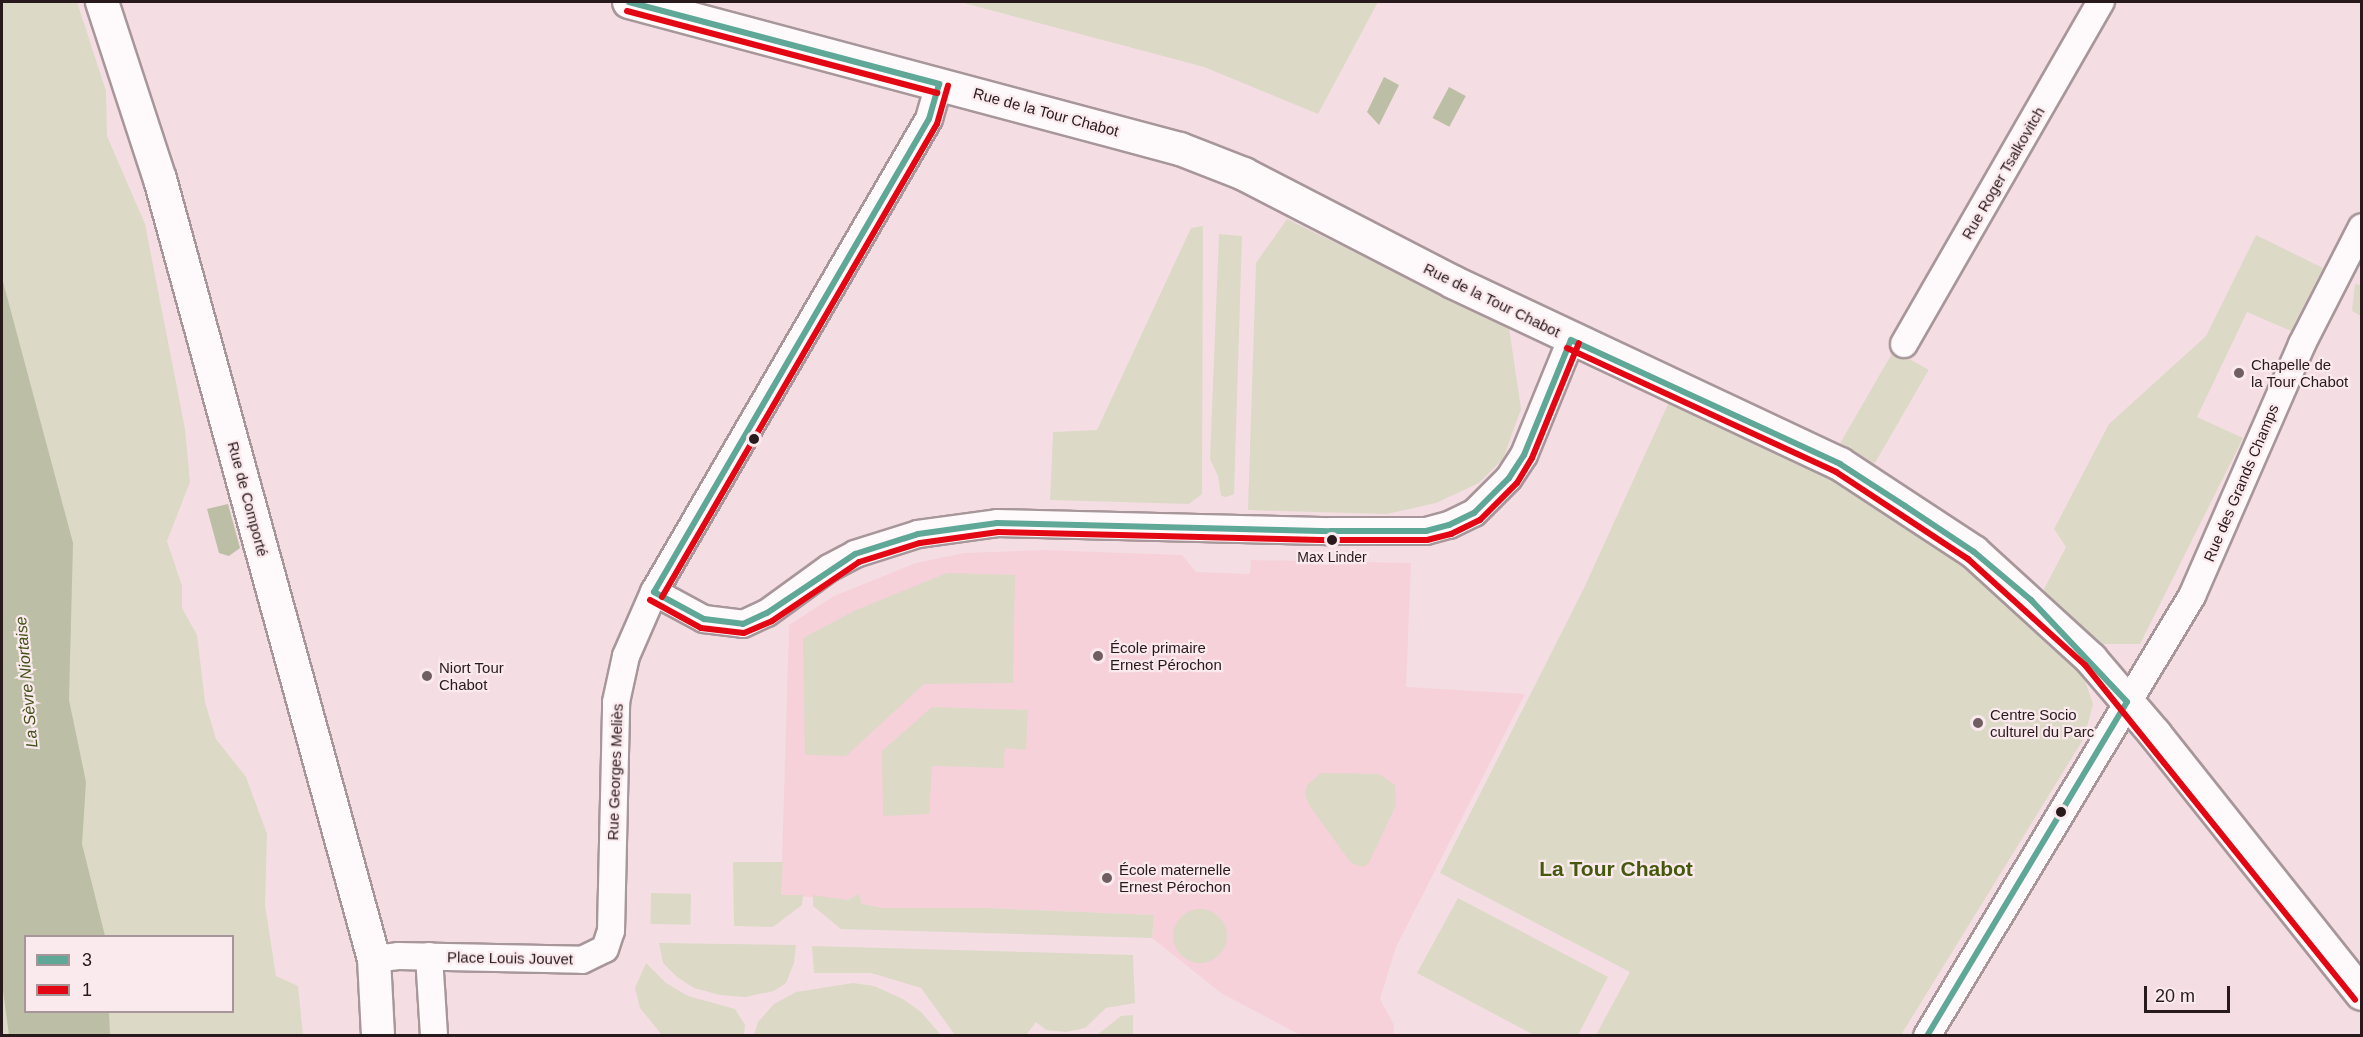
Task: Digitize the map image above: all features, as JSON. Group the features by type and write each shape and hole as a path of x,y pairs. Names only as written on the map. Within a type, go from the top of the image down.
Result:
{"street":[{"name":"Rue de Comporté","path":"102,2 160,178 374,959 378,1035"},
{"name":"Rue de la Tour Chabot","path":"629,2 1093,123 1244,174 1571,340 1840,464 1974,552 2031,600 2127,702 2351,972 2361,994"},
{"name":"Rue Roger Tsalkovitch","path":"1904,344 2101,2"},
{"name":"Rue Georges Meliès","path":"611,931 616,702 626,656 654,592 929,119 939,84"},
{"name":"Rue des Grands Champs","path":"1927,1035 2192,597 2302,344 2361,227"},
{"path":"654,592 704,619 743,624 767,613 829,568 855,554 918,534 998,523 1331,531 1425,531 1441,527 1474,513 1509,478 1524,455 1571,340"},
{"name":"Place Louis Jouvet","path":"374,959 429,956 582,960 605,949 611,931"},
{"name":"Place Louis Jouvet","path":"429,956 434,1035"}],"shaded area":[{"path":"2,2 77,2 106,91 107,136 145,224 185,429 190,482 167,541 182,586 182,608 197,635 205,702 216,739 246,777 267,834 265,905 276,976 298,986 303,1035 2,1036 2,985 30,801 2,320"},
{"path":"960,2 1378,2 1318,114 1204,67"},
{"path":"1287,219 1509,328 1521,409 1503,459 1479,483 1436,503 1387,514 1248,510 1256,263"},
{"path":"1203,226 1202,494 1189,504 1050,500 1053,432 1097,430 1191,228"},
{"path":"1219,234 1242,236 1234,494 1226,497 1221,496 1218,476 1210,459"},
{"path":"2256,235 2323,268 2291,331 2247,312 2197,417 2243,438 2140,644 2103,644 2042,593 2066,547 2054,529 2109,424 2206,336"},
{"path":"2355,284 2361,285 2361,316 2352,311"},
{"path":"1894,350 1929,370 1875,464 1840,444"},
{"path":"1669,402 1823,474 1931,539 2078,661 2093,704 2084,738 1901,1035 1596,1035 1630,972 1440,873 1584,588"},
{"path":"1044,550 1182,555 1196,572 1250,574 1251,560 1411,563 1406,687 1525,694 1396,947 1380,999 1394,1025 1393,1035 1300,1035 1221,993 1152,938 1154,915 987,908 883,908 862,904 859,894 847,900 781,895 789,625 834,596 916,563 964,553"},
{"path":"947,573 1015,575 1013,683 924,684 846,756 805,755 803,638 856,610"},
{"path":"932,707 1028,710 1026,750 1005,748 1003,768 932,766 929,814 883,816 882,751"},
{"path":"1321,773 1379,774 1395,785 1396,805 1369,863 1363,867 1351,863 1309,805 1305,795 1307,785"},
{"path":"733,862 783,862 781,895 803,895 802,905 773,927 734,926"},
{"path":"651,893 691,894 690,925 650,924"},
{"path":"859,894 862,904 883,908 987,908 1154,915 1152,938 841,929 813,906 813,895 847,900"},
{"path":"1458,898 1608,977 1578,1035 1534,1035 1417,973"},
{"path":"1200,909 1210,911 1219,917 1225,926 1227,936 1225,946 1219,955 1210,961 1200,963 1190,961 1181,955 1175,946 1173,936 1175,926 1181,917 1190,911"},
{"path":"659,943 796,945 794,963 786,983 774,991 745,997 720,995 694,988 677,977 663,963"},
{"path":"812,946 1133,955 1135,1003 1106,1008 1085,1028 1066,1032 1046,1030 1036,1022 1026,1035 955,1035 921,988 871,973 814,973"},
{"path":"646,963 666,983 688,996 735,1009 745,1025 744,1035 662,1035 640,1008 635,988"},
{"path":"853,983 874,986 903,999 921,1012 941,1035 754,1035 758,1022 774,1004 796,992"},
{"path":"1133,1015 1133,1035 1097,1035 1121,1016"}],"water":[{"path":"1384,77 1399,85 1379,125 1367,112"},
{"path":"1449,87 1466,96 1449,127 1433,118"},
{"name":"La Sèvre Niortaise","path":"2,278 73,543 69,700 86,782 82,844 105,935 24,935 24,1013 109,1013 110,1035 9,1035 2,983"},
{"path":"228,504 240,548 229,556 219,553 207,509"}],"transit line":[{"name":"3","path":"629,2 939,84"},
{"name":"1","path":"627,11 937,93"},
{"name":"3","path":"654,592 929,119 939,84"},
{"name":"1","path":"662,597 937,124 948,86"},
{"name":"3","path":"1571,340 1840,464 1905,506 1974,552 2031,600 2127,702"},
{"name":"3","path":"654,592 704,619 743,624 767,613 855,554 918,534 997,523 1331,531 1426,531 1449,525 1474,513 1509,478 1524,455 1571,340"},
{"name":"1","path":"650,600 701,628 744,633 772,621 859,562 920,543 998,532 1331,540 1427,540 1451,534 1480,520 1517,483 1532,458 1579,343"},
{"name":"1","path":"1567,348 1836,472 1968,559 2085,665 2355,1000"},
{"name":"3","path":"1927,1036 2127,702"}],"place":[{"name":"Chapelle de la Tour Chabot","path":"2239,373"},
{"name":"Max Linder","path":"1332,540"},
{"name":"École primaire Ernest Pérochon","path":"1098,656"},
{"name":"Niort Tour Chabot","path":"427,676"},
{"name":"Centre Socio culturel du Parc","path":"1978,723"},
{"name":"École maternelle Ernest Pérochon","path":"1107,878"}],"district":[{"name":"La Tour Chabot","path":"1616,869"}]}
